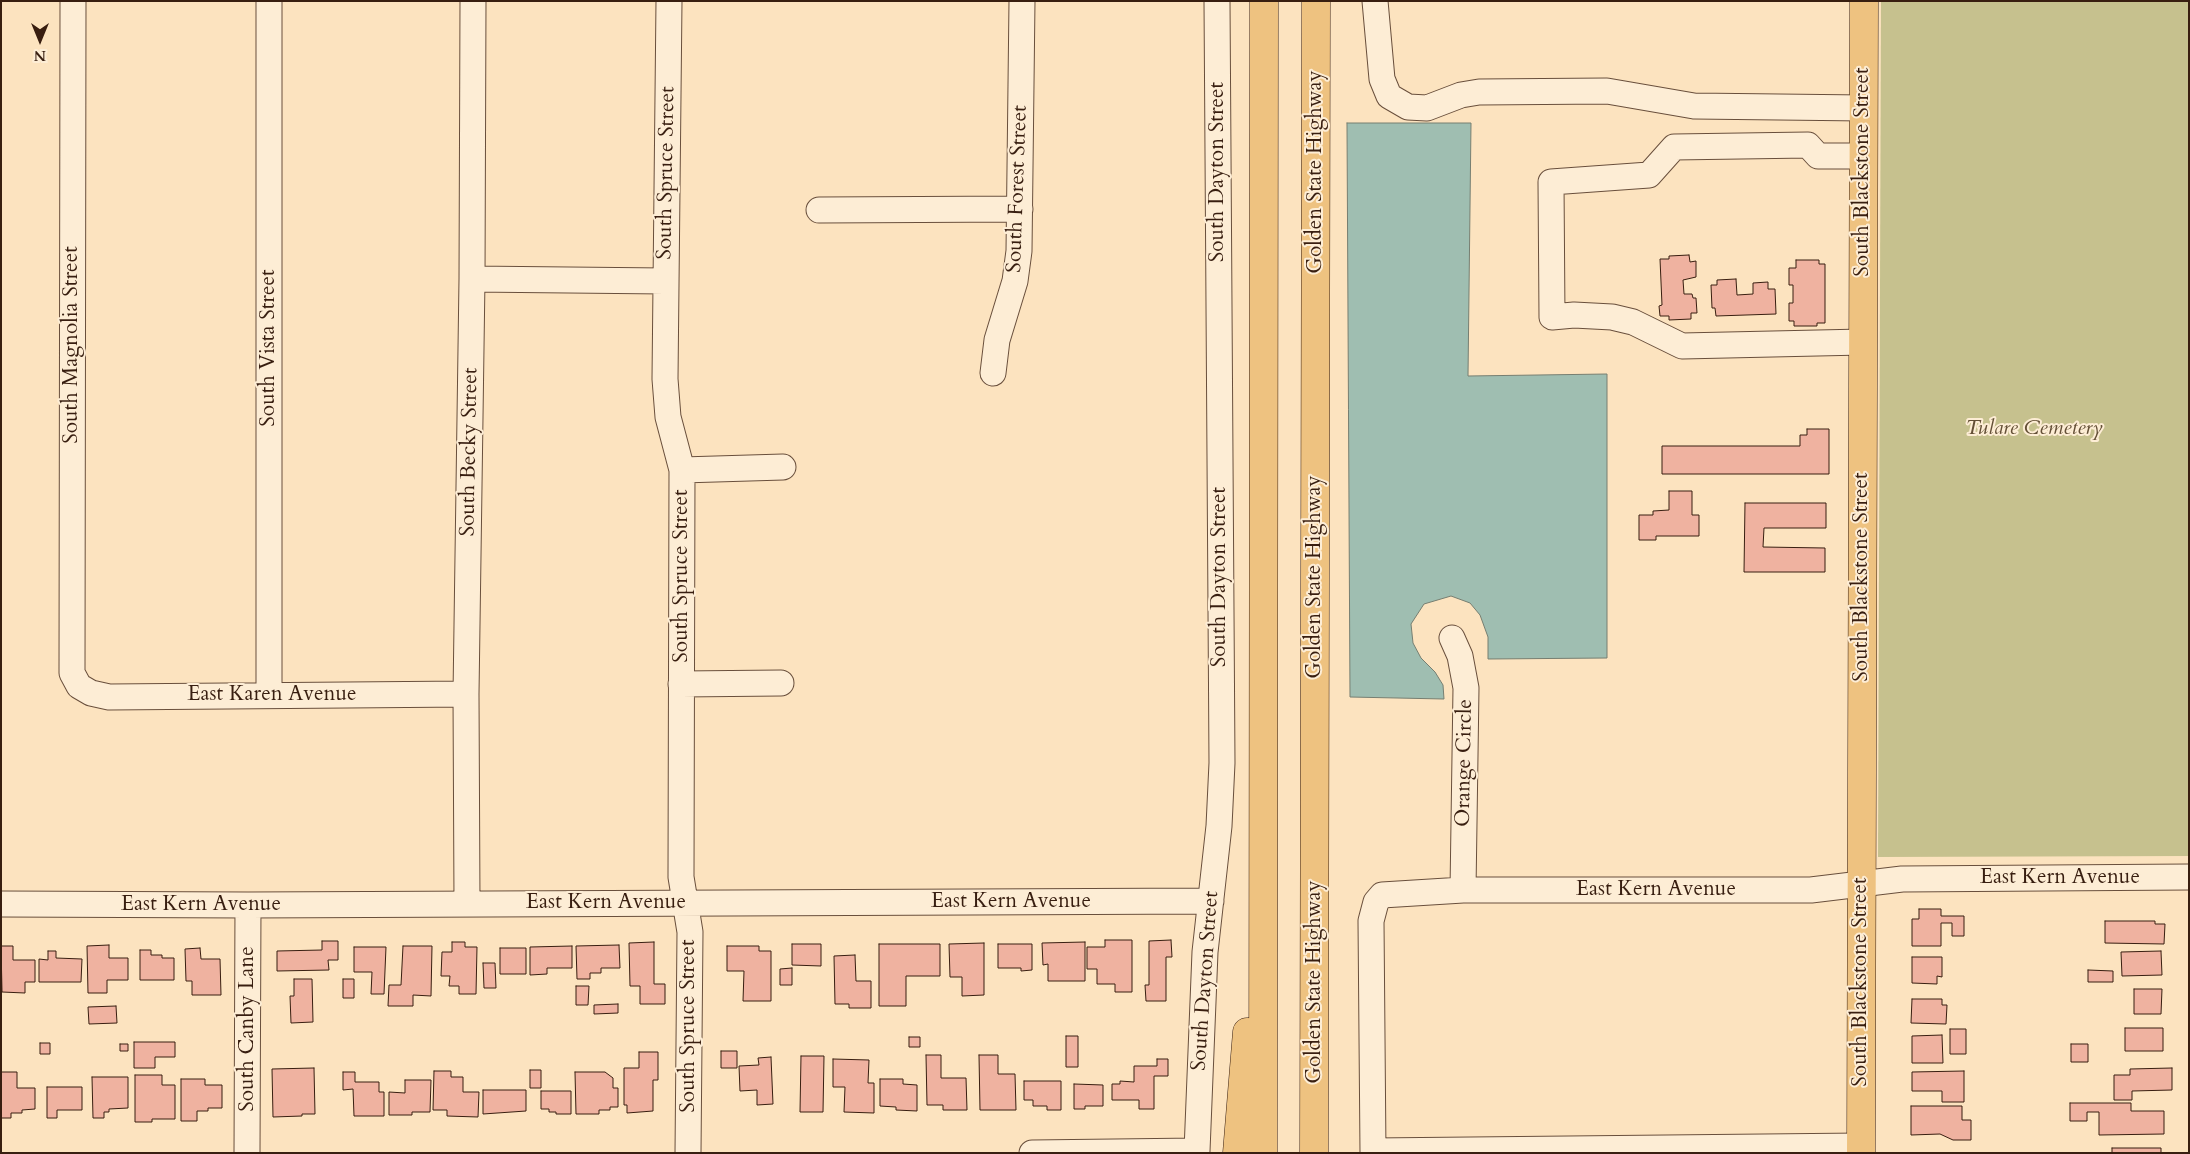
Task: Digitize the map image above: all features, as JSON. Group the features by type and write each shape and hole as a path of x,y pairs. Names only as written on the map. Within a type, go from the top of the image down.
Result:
{"main road":[{"path":"1263,1153 1264,1"},
{"name":"Golden State Highway","path":"1314,1153 1316,1"},
{"name":"South Blackstone Street","path":"1861,1150 1864,1"},
{"path":"1237,1153 1247,1030 1263,952"}],"street":[{"name":"South Magnolia Street","path":"73,1 70,659 73,693"},
{"name":"South Vista Street","path":"269,695 270,1"},
{"name":"South Becky Street","path":"467,903 466,694 472,279 473,1"},
{"name":"South Spruce Street","path":"669,1 664,379 668,417 682,470 682,877 684,903 690,932 688,1153"},
{"name":"South Forest Street","path":"993,373 997,340 1015,281 1019,251 1022,1"},
{"name":"South Dayton Street","path":"1032,1153 1196,1151 1205,952 1219,826 1222,764 1217,1"},
{"path":"1375,1 1382,79 1389,96 1408,107 1427,108 1461,95 1479,92 1606,91 1694,106 1864,108"},
{"path":"1863,342 1682,346 1633,322 1612,317 1574,315 1552,317 1551,182 1649,175 1674,147 1808,145 1818,156 1864,156"},
{"path":"819,210 1020,209"},
{"path":"472,279 665,281"},
{"path":"682,470 783,467"},
{"name":"Orange Circle","path":"1452,638 1460,656 1466,688 1463,890"},
{"path":"682,684 781,683"},
{"name":"East Karen Avenue","path":"73,693 109,696 466,694"},
{"name":"East Kern Avenue","path":"1373,1152 1372,910 1382,895 1463,890 1811,890 1902,879 2189,877"},
{"name":"East Kern Avenue","path":"1,904 248,905 1211,901"},
{"name":"South Canby Lane","path":"248,905 248,1153"},
{"path":"1373,1152 1861,1150"}],"green space":[{"name":"Tulare Cemetery","path":"1881,1 2189,1 2189,856 1878,857"}],"shaded area":[{"path":"1347,123 1471,123 1468,376 1607,374 1607,658 1488,659 1488,637 1480,615 1470,603 1451,596 1424,604 1411,624 1413,643 1421,658 1435,672 1443,685 1444,699 1350,697"}],"building":[{"path":"1689,255 1690,262 1696,261 1696,277 1683,280 1684,294 1692,294 1693,298 1696,298 1697,313 1691,313 1691,319 1669,320 1669,316 1660,316 1659,306 1662,305 1660,259 1669,259 1669,256"},
{"path":"1796,260 1819,260 1819,264 1825,264 1825,323 1817,323 1817,326 1794,326 1794,321 1789,321 1789,303 1793,303 1793,285 1789,285 1789,268 1796,268"},
{"path":"1736,279 1737,295 1753,294 1753,283 1768,282 1768,289 1775,289 1776,314 1716,316 1715,308 1712,308 1711,285 1717,285 1717,280"},
{"path":"1807,429 1829,429 1829,474 1662,474 1662,446 1800,446 1800,435 1807,435"},
{"path":"1669,491 1692,491 1692,515 1699,515 1699,536 1656,536 1656,540 1639,540 1639,515 1653,515 1653,511 1669,510"},
{"path":"1745,503 1826,503 1826,528 1764,528 1763,547 1825,548 1825,572 1744,572"},
{"path":"1919,909 1941,909 1941,916 1964,916 1964,936 1952,936 1952,923 1941,923 1941,946 1912,946 1912,919 1919,919"},
{"path":"2105,921 2155,921 2155,924 2165,924 2164,944 2105,943"},
{"path":"1105,940 1132,940 1132,992 1115,992 1115,984 1097,984 1097,969 1087,969 1087,947 1105,947"},
{"path":"1171,940 1172,957 1166,957 1166,1001 1146,1001 1145,985 1149,985 1149,941"},
{"path":"322,941 338,941 338,960 328,960 329,970 277,971 277,951 322,950"},
{"path":"452,942 465,942 465,947 477,947 476,994 459,994 459,986 449,986 450,976 441,976 442,952 452,952"},
{"path":"654,942 654,984 665,984 665,1004 640,1004 640,986 630,986 629,943"},
{"path":"1085,942 1085,981 1048,981 1048,964 1043,965 1042,943"},
{"path":"984,943 984,995 962,996 962,977 950,977 949,944"},
{"path":"792,944 821,944 821,966 792,965"},
{"path":"879,944 940,944 940,976 906,976 906,1006 879,1006"},
{"path":"998,944 1032,944 1032,970 1021,971 1021,968 998,968"},
{"path":"109,945 109,958 128,958 128,980 107,980 107,993 88,993 87,946"},
{"path":"619,945 620,968 601,968 601,973 590,973 590,979 577,979 576,946"},
{"path":"1,946 13,946 13,960 35,960 35,982 25,982 25,993 2,992"},
{"path":"403,946 432,946 431,996 413,995 413,1006 388,1006 389,985 401,985"},
{"path":"572,946 572,968 547,968 547,974 530,975 530,947"},
{"path":"727,946 759,946 759,951 771,951 771,1001 743,1001 744,971 727,971"},
{"path":"354,947 386,947 384,994 371,994 372,972 354,972"},
{"path":"200,948 201,959 220,959 221,995 192,995 192,981 186,981 185,949"},
{"path":"500,948 526,948 526,974 500,974"},
{"path":"140,950 151,950 151,955 162,955 162,958 174,958 174,980 140,980"},
{"path":"48,951 56,951 56,958 82,959 81,982 39,982 39,959 48,960"},
{"path":"2161,951 2162,975 2122,976 2121,952"},
{"path":"855,955 856,981 871,981 871,1008 849,1008 849,1004 835,1004 834,956"},
{"path":"1912,957 1942,957 1942,977 1937,976 1937,984 1912,983"},
{"path":"483,963 495,963 496,988 484,988"},
{"path":"792,968 792,985 780,985 780,969"},
{"path":"2088,970 2113,971 2113,982 2088,982"},
{"path":"294,979 312,979 313,1022 291,1023 290,996 294,996"},
{"path":"343,979 354,979 354,998 343,998"},
{"path":"576,986 589,986 588,1005 576,1005"},
{"path":"2134,989 2162,989 2161,1014 2134,1014"},
{"path":"1912,999 1942,999 1942,1005 1947,1005 1946,1024 1911,1023"},
{"path":"618,1004 618,1013 594,1014 594,1005"},
{"path":"116,1006 117,1023 89,1024 88,1007"},
{"path":"2125,1028 2163,1028 2163,1051 2125,1051"},
{"path":"1950,1029 1966,1029 1966,1054 1950,1054"},
{"path":"1942,1035 1943,1063 1912,1063 1912,1036"},
{"path":"1066,1036 1078,1036 1078,1067 1066,1067"},
{"path":"909,1037 920,1037 920,1047 909,1047"},
{"path":"134,1042 175,1042 175,1057 155,1057 155,1068 134,1068"},
{"path":"40,1043 50,1043 50,1054 40,1054"},
{"path":"120,1044 128,1044 128,1051 120,1051"},
{"path":"2071,1044 2088,1044 2088,1062 2071,1062"},
{"path":"721,1051 737,1051 737,1068 721,1068"},
{"path":"639,1052 658,1052 658,1080 653,1080 653,1111 627,1113 627,1105 624,1105 624,1068 639,1068"},
{"path":"926,1055 941,1055 941,1078 966,1078 967,1110 943,1110 943,1105 927,1105"},
{"path":"979,1055 998,1055 998,1074 1015,1074 1016,1110 980,1110"},
{"path":"801,1056 824,1056 823,1112 800,1112"},
{"path":"771,1057 773,1104 757,1105 757,1090 740,1091 739,1066 759,1065 758,1058"},
{"path":"833,1059 869,1060 868,1083 874,1083 874,1113 844,1112 845,1087 833,1087"},
{"path":"1157,1059 1168,1059 1168,1076 1154,1076 1154,1109 1139,1109 1139,1100 1112,1100 1112,1084 1120,1084 1120,1081 1134,1082 1134,1066 1157,1066"},
{"path":"314,1068 315,1114 273,1117 272,1069"},
{"path":"2172,1068 2172,1090 2132,1091 2132,1100 2114,1100 2114,1075 2130,1075 2130,1069"},
{"path":"530,1070 541,1070 541,1088 530,1088"},
{"path":"434,1071 451,1071 451,1077 463,1077 463,1092 479,1092 478,1117 447,1116 447,1110 433,1110"},
{"path":"1964,1071 1964,1102 1942,1102 1942,1091 1912,1091 1912,1072"},
{"path":"1,1072 17,1072 17,1088 35,1088 35,1109 22,1110 22,1113 11,1113 11,1118 1,1118"},
{"path":"343,1072 355,1072 355,1082 379,1082 379,1092 384,1092 384,1116 354,1116 353,1089 343,1090"},
{"path":"575,1072 605,1072 613,1078 613,1088 618,1088 618,1107 610,1107 610,1110 599,1110 599,1114 576,1114"},
{"path":"135,1075 162,1075 162,1085 175,1085 175,1119 152,1119 152,1122 135,1122"},
{"path":"92,1077 128,1077 128,1108 109,1109 109,1112 104,1112 104,1118 93,1118"},
{"path":"181,1079 205,1079 205,1085 222,1085 222,1108 208,1108 208,1111 197,1111 197,1121 181,1121"},
{"path":"880,1079 903,1079 903,1084 917,1085 917,1111 896,1110 896,1107 880,1106"},
{"path":"405,1080 431,1080 430,1112 412,1112 412,1115 389,1115 389,1092 405,1093"},
{"path":"1024,1081 1061,1081 1061,1110 1047,1110 1047,1106 1033,1106 1033,1100 1024,1100"},
{"path":"1074,1084 1103,1085 1103,1106 1085,1106 1085,1109 1074,1109"},
{"path":"47,1087 82,1087 82,1110 57,1110 57,1118 47,1118"},
{"path":"483,1090 526,1090 526,1111 483,1114"},
{"path":"541,1091 571,1091 571,1114 556,1114 556,1112 549,1112 549,1109 541,1109"},
{"path":"2070,1103 2131,1103 2131,1111 2164,1111 2164,1134 2099,1135 2099,1112 2087,1112 2087,1121 2070,1121"},
{"path":"1911,1106 1962,1106 1962,1120 1971,1120 1971,1140 1953,1140 1940,1134 1911,1135"},
{"path":"2112,1148 2161,1148 2161,1153 2112,1153"}]}
